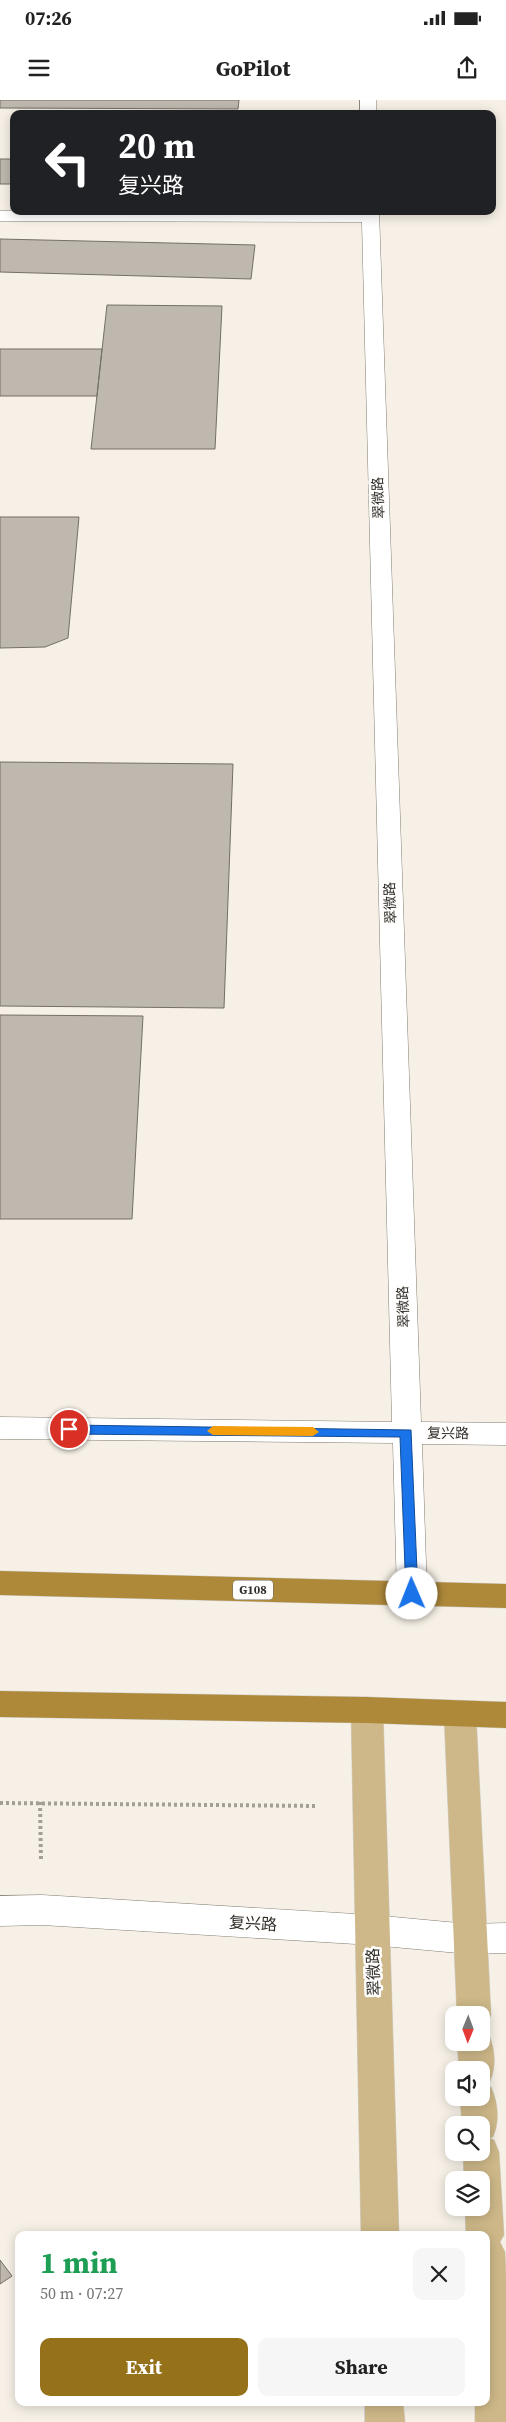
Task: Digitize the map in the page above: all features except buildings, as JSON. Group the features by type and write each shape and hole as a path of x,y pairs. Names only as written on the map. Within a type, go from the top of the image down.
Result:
{"highway":[{"name":"G108","path":"0,1583 506,1596"},
{"path":"0,1704 367,1710 506,1715"}],"main road":[{"name":"翠微路","path":"367,1710 380,2231"},
{"path":"460,1714 473,2006"},
{"path":"481,2161 485,2231"},
{"path":"490,2328 495,2422"},
{"path":"384,2406 384,2422"}],"street":[{"path":"0,216 185,215"},
{"name":"翠微路","path":"370,215 412,1594"},
{"name":"复兴路","path":"0,1428 506,1434"},
{"name":"复兴路","path":"0,1910 42,1910 372,1930 469,1939 506,1938"}],"path":[{"path":"0,1803 370,1806"}],"slow traffic":[{"path":"213,1431 313,1432"}],"route":[{"path":"69,1429 406,1433 409,1472 412,1594"}]}
